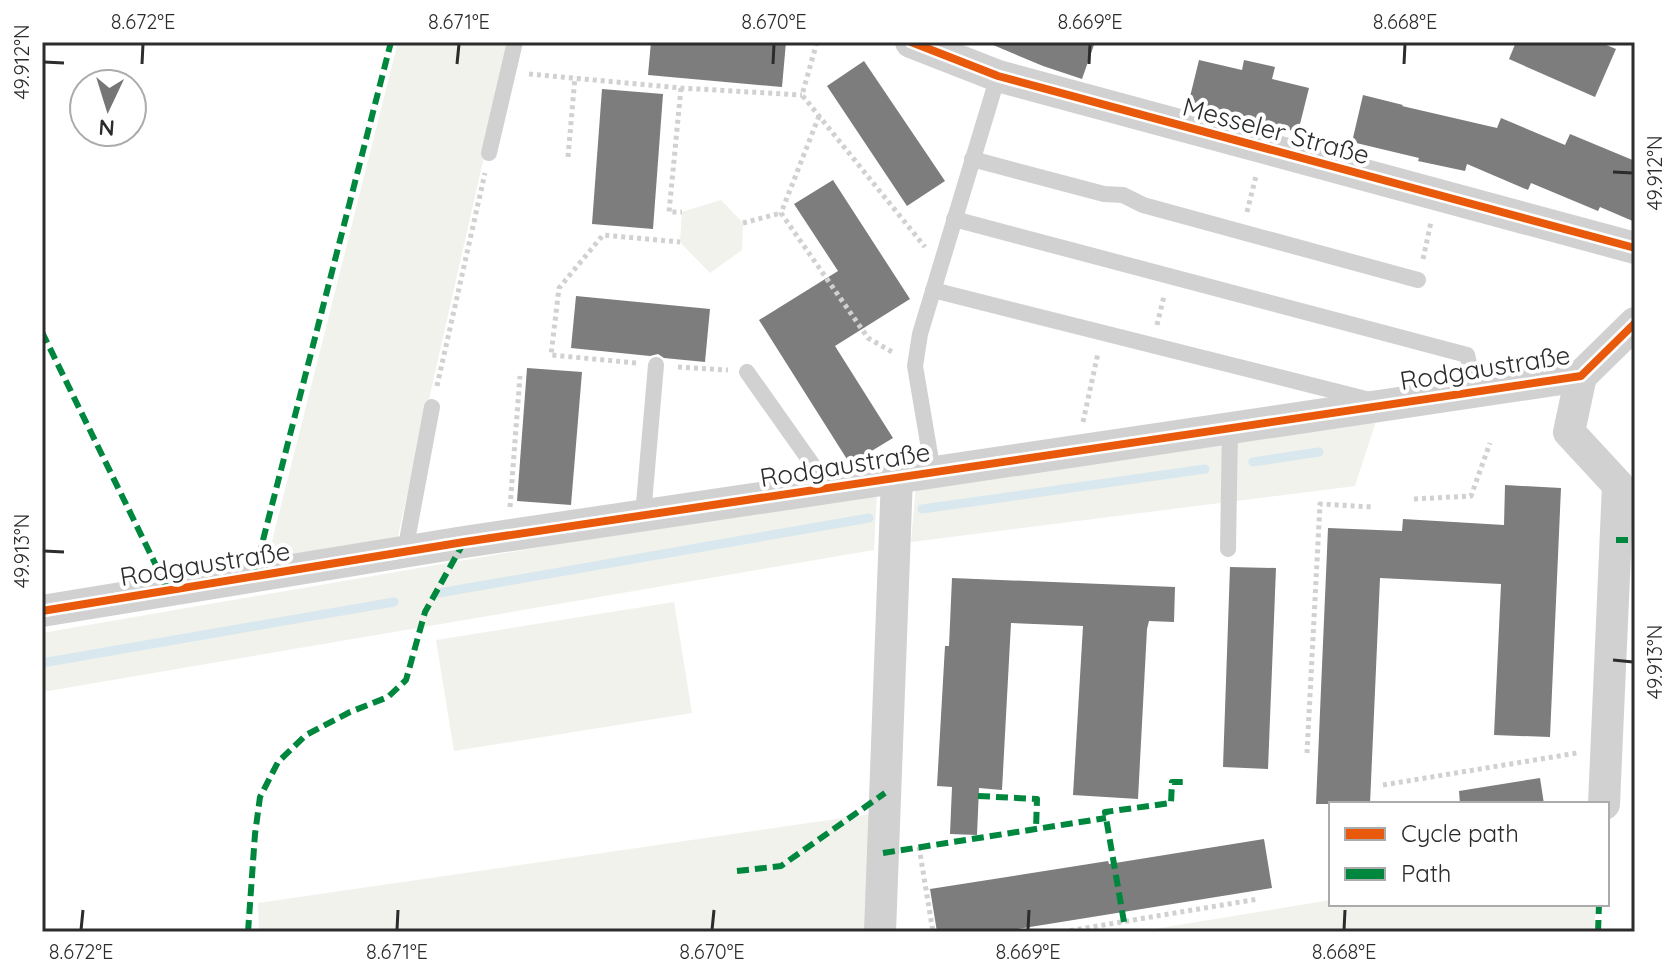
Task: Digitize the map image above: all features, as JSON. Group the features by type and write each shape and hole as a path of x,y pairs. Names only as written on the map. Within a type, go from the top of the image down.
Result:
{"street":[{"name":"Messeler Straße","path":"911,42 998,76 1635,248"},
{"name":"Rodgaustraße","path":"42,611 405,551 1581,376 1635,323"},
{"path":"1581,376 1569,432 1618,485 1604,802"},
{"name":"Rodgaustraße","path":"880,932 897,477"}],"lane":[{"path":"489,153 515,42"},
{"path":"933,472 915,366 920,334 998,76"},
{"path":"972,159 1104,194 1123,195 1143,205 1418,280"},
{"path":"954,219 1467,355 1476,391"},
{"path":"933,290 1388,404"},
{"path":"643,515 656,365"},
{"path":"747,372 829,488"},
{"path":"405,551 432,407"},
{"path":"1228,549 1230,427"}],"path":[{"path":"802,95 817,42"},
{"path":"508,73 802,95 940,265"},
{"path":"568,157 575,77"},
{"path":"681,88 669,212 682,212"},
{"path":"781,213 819,116"},
{"path":"432,407 489,153"},
{"path":"1418,280 1438,195"},
{"path":"743,223 781,213"},
{"path":"781,213 868,338 915,366"},
{"path":"680,242 603,235 559,288 551,355 747,372"},
{"path":"1152,345 1170,276"},
{"path":"1076,450 1103,333"},
{"path":"508,536 520,376"},
{"path":"1414,499 1471,496 1490,443"},
{"path":"1307,753 1320,504 1373,507"},
{"path":"1383,785 1606,749"},
{"path":"919,847 933,932"},
{"path":"1062,932 1258,899"}],"shaded area":[{"path":"398,42 510,42 397,540 266,565"},
{"path":"721,200 743,223 742,250 710,273 680,242 682,212"},
{"path":"1377,418 1355,486 911,542 916,485"},
{"path":"877,489 874,550 42,692 42,633"},
{"path":"674,602 692,713 454,751 436,640"},
{"path":"871,814 867,932 259,932 258,903"},
{"path":"1329,900 1329,906 1596,906 1594,932 1136,932"}],"building":[{"path":"651,42 786,42 782,87 648,75"},
{"path":"986,42 1095,42 1082,79"},
{"path":"1516,42 1599,42 1616,49 1595,97 1509,59"},
{"path":"1199,60 1242,70 1244,60 1275,67 1272,79 1309,88 1298,132 1188,105"},
{"path":"864,61 945,181 907,206 827,86"},
{"path":"602,89 663,94 653,229 592,224"},
{"path":"1363,95 1497,128 1501,118 1565,145 1570,134 1635,161 1635,222 1600,207 1598,211 1531,183 1528,190 1467,164 1465,171 1352,142"},
{"path":"833,180 910,299 835,346 893,438 850,464 759,320 838,271 794,204"},
{"path":"576,296 710,309 705,362 664,358 658,354 650,356 571,348"},
{"path":"527,368 582,372 571,505 517,501"},
{"path":"1505,485 1561,488 1550,737 1494,735 1501,584 1380,578 1370,802 1316,804 1328,528 1402,531 1403,519 1504,525"},
{"path":"1230,567 1276,568 1268,769 1223,767"},
{"path":"952,578 1175,587 1174,622 1149,621 1147,629 1138,799 1073,795 1083,626 1011,623 1002,790 979,788 977,835 950,834 952,787 937,786"},
{"path":"1540,778 1544,802 1460,802 1459,791"},
{"path":"1264,839 1272,888 999,932 937,932 930,889"}],"waterway":[{"path":"1253,462 1319,452"},
{"path":"922,509 1205,469"},
{"path":"439,593 869,518"},
{"path":"42,663 394,602"}],"marked path":[{"path":"254,575 391,42"},
{"path":"42,332 168,590"},
{"path":"1616,540 1635,540"},
{"path":"248,932 260,797 278,762 306,735 388,697 406,680 425,612 464,542"},
{"path":"1124,922 1105,812 1171,803 1172,782 1188,782"},
{"path":"737,871 781,866 885,793"},
{"path":"978,796 1037,799 1036,829"},
{"path":"883,853 1106,818"},
{"path":"1598,932 1599,906"}],"cycle path":[{"path":"911,42 998,76 1635,248"},
{"path":"42,611 464,542 1581,376 1635,323"}]}
